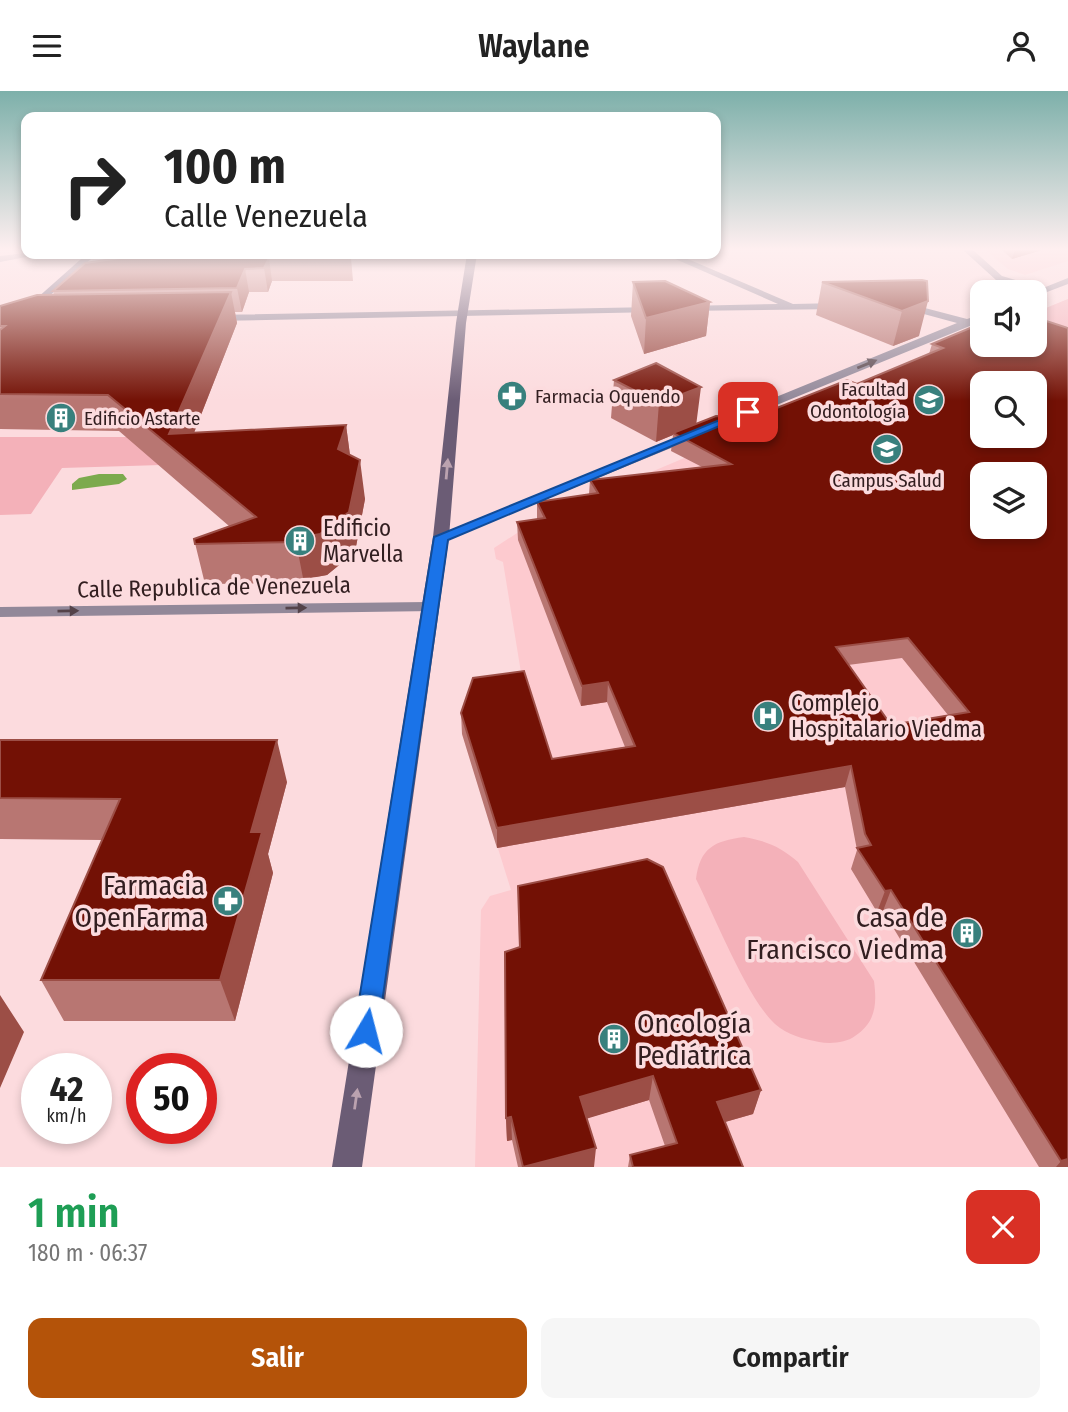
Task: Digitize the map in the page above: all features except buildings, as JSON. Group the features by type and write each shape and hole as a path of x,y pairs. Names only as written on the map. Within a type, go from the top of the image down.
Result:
{"main road":[{"path":"0,337 41,300"},
{"path":"346,1167 428,607 441,537 466,300"}],"street":[{"path":"779,300 793,306"},
{"path":"889,305 920,308 968,323"},
{"path":"202,319 848,306"},
{"path":"17,322 40,321"},
{"path":"441,537 968,323"},
{"name":"Calle Republica de Venezuela","path":"0,612 428,607"}],"shaded area":[{"name":"Complejo Hospitalario Viedma","path":"1068,300 1068,1167 475,1167 481,910 490,896 511,890 462,734 475,699 524,691 503,562 496,559 494,548 537,520 886,373 970,348 970,357 1047,357 1047,308"},
{"path":"1068,300 1068,326 1053,333 1047,331 1047,308"},
{"path":"0,437 145,437 161,465 62,468 31,514 0,515"},
{"path":"99,474 123,474 127,479 119,484 72,490 72,484 79,478"},
{"path":"744,837 773,845 798,862 874,981 874,1012 862,1031 851,1038 823,1043 785,1031 765,1012 743,977 696,879 701,860 710,848 724,841"}],"place":[{"name":"Farmacia Oquendo","path":"512,396"},
{"name":"Facultad Odontología","path":"929,400"},
{"name":"Edificio Astarte","path":"61,418"},
{"name":"Campus Salud","path":"887,449"},
{"name":"Edificio Marvella","path":"300,541"},
{"name":"Complejo Hospitalario Viedma","path":"768,716"},
{"name":"Farmacia OpenFarma","path":"228,901"},
{"name":"Casa de Francisco Viedma","path":"967,933"},
{"name":"Oncología Pediátrica","path":"614,1039"}],"route":[{"path":"366,1031 441,537 748,412"}]}
